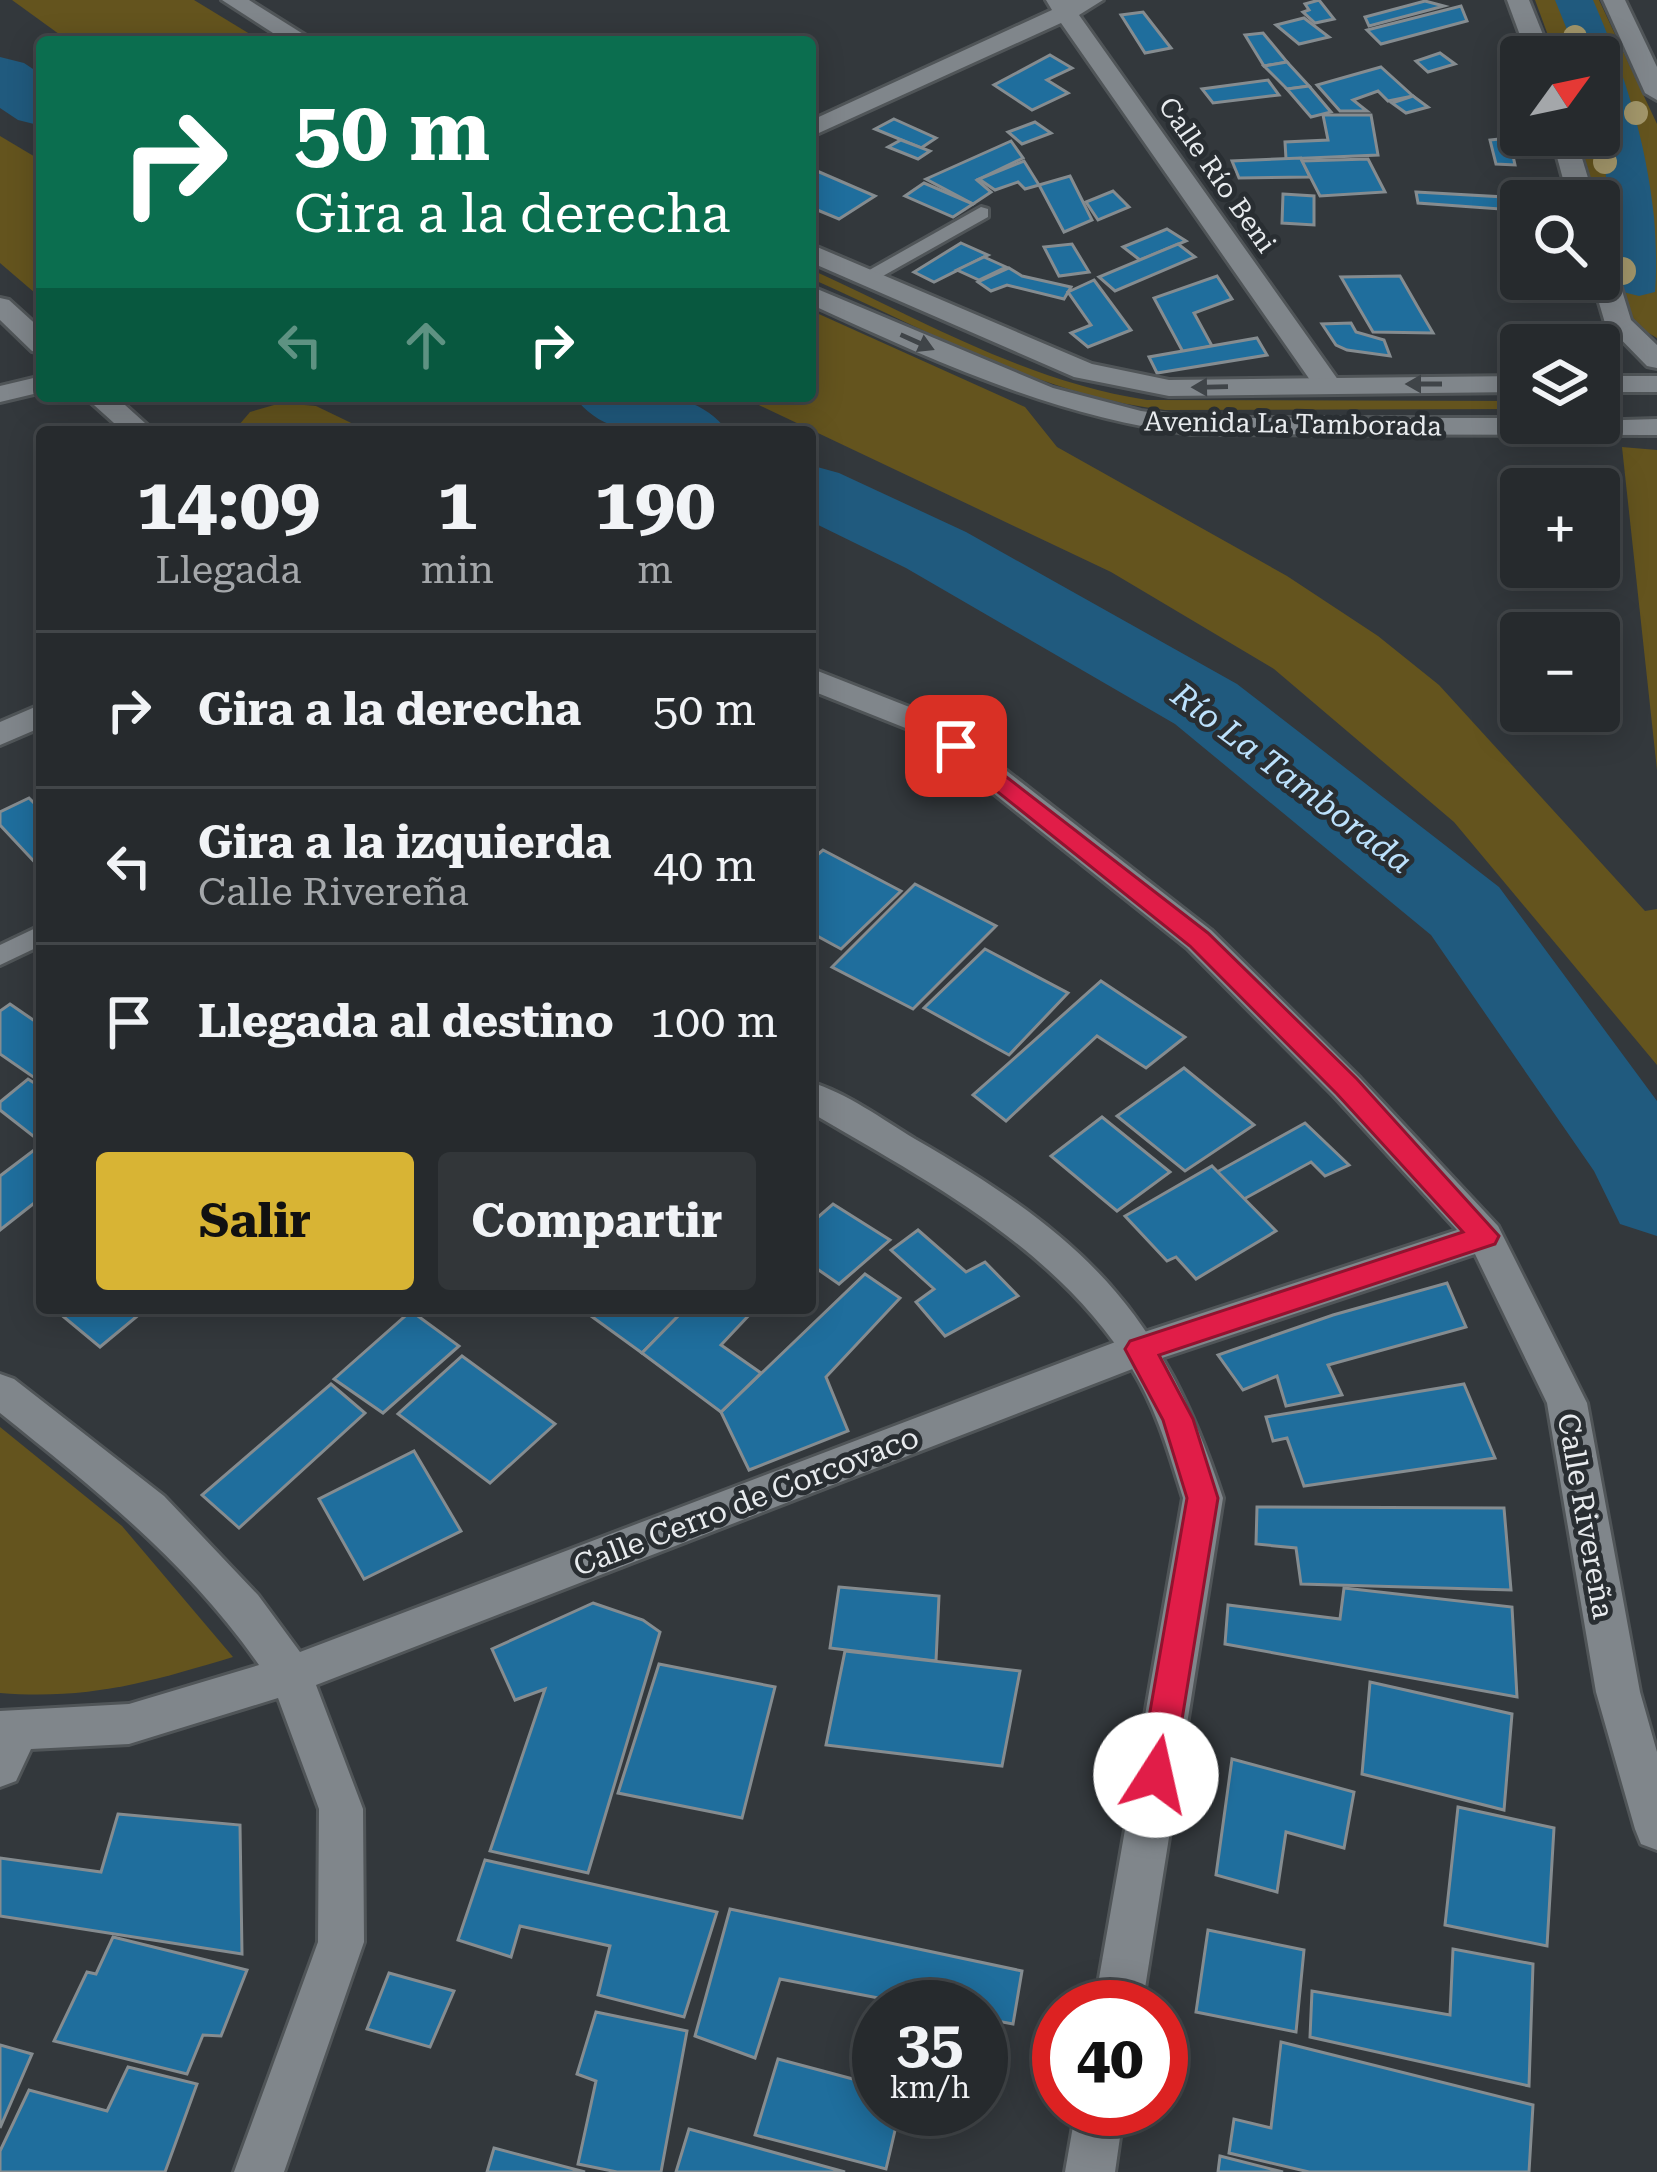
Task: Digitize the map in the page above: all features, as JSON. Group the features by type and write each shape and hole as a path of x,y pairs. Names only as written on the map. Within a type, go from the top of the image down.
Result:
{"street":[{"path":"233,0 294,36"},
{"path":"816,127 1062,6 1092,0"},
{"path":"1518,0 1532,36"},
{"path":"1615,0 1657,93"},
{"name":"Calle Río Beni","path":"1062,6 1327,384"},
{"name":"Avenida La Tamborada","path":"816,255 1084,371 1120,382 1169,388 1500,384"},
{"name":"Avenida La Tamborada","path":"816,297 1036,396 1132,421 1192,426 1657,427"},
{"path":"1611,300 1618,323 1657,360"},
{"path":"0,306 36,339"},
{"path":"1620,384 1657,384"},
{"path":"105,402 134,426"},
{"name":"Calle Rivereña","path":"816,680 929,726 1199,939 1347,1087 1485,1236 1567,1403 1618,1692 1657,1829"},
{"path":"0,735 36,717"},
{"path":"816,1098 976,1189 1064,1256 1140,1349 1178,1419 1203,1498 1123,1980"},
{"name":"Calle Cerro de Corcovaco","path":"6,1743 129,1724 291,1676 1140,1349 1485,1236"},
{"path":"0,1390 149,1508 243,1608 291,1676 341,1809 341,1942 259,2172"},
{"path":"1090,2172 1096,2136"}],"lane":[{"path":"867,277 981,213"},
{"path":"0,956 36,937"}],"shaded area":[{"path":"12,0 194,0 253,36 62,36"},
{"path":"1535,0 1599,0 1616,36 1548,36"},
{"path":"1620,45 1657,124 1657,338 1633,324 1620,283 1620,180 1591,180 1584,156 1620,156"},
{"path":"0,136 36,157 36,294 0,263"},
{"path":"816,272 1017,364 1147,400 1500,401 1500,409 1165,410 1118,402 1027,375 816,281"},
{"path":"816,313 1025,407 1057,447 1287,576 1378,636 1439,685 1645,911 1657,909 1657,1065 1454,822 1274,669 1111,572 816,432 816,426 803,426 753,402 816,402"},
{"path":"281,403 316,406 358,426 238,426 250,412"},
{"path":"1622,447 1657,450 1657,770"},
{"path":"0,1427 122,1526 233,1657 119,1687 62,1694 0,1693"}],"building":[{"path":"1319,0 1334,19 1315,23 1303,12 1309,10 1305,4"},
{"path":"1425,1 1444,6 1369,26 1365,17"},
{"path":"1461,6 1467,21 1381,44 1367,30"},
{"path":"1143,12 1171,48 1145,53 1121,15"},
{"path":"1304,18 1329,37 1299,44 1276,25"},
{"path":"1263,33 1287,62 1264,66 1245,35"},
{"path":"1440,53 1455,64 1428,72 1416,61"},
{"path":"1050,55 1072,68 1047,80 1068,93 1032,110 994,85"},
{"path":"1287,62 1309,86 1287,89 1264,66"},
{"path":"1381,67 1413,96 1388,101 1378,91 1353,100 1367,111 1340,111 1317,85"},
{"path":"1268,80 1279,95 1213,103 1202,89"},
{"path":"1309,86 1331,112 1311,117 1287,89"},
{"path":"1413,96 1428,107 1406,113 1392,103"},
{"path":"1323,115 1371,115 1378,155 1286,159 1285,142 1328,140"},
{"path":"894,119 936,138 921,148 875,129"},
{"path":"1035,122 1051,133 1022,144 1008,132"},
{"path":"1500,139 1500,156 1513,156 1515,165 1496,164 1490,140"},
{"path":"901,140 930,151 918,159 888,147"},
{"path":"1011,141 1023,158 977,180 991,192 973,204 926,179"},
{"path":"1301,158 1310,177 1239,178 1232,161"},
{"path":"1368,159 1385,192 1320,196 1302,161"},
{"path":"1024,161 1039,185 1025,189 1018,182 995,190 979,179"},
{"path":"816,171 875,196 839,219 816,209"},
{"path":"1070,176 1092,220 1064,232 1039,185"},
{"path":"924,183 973,204 953,217 905,196"},
{"path":"1113,191 1129,207 1098,220 1086,202"},
{"path":"1416,192 1500,197 1500,209 1418,203"},
{"path":"1283,194 1314,196 1314,225 1282,223"},
{"path":"1167,229 1186,241 1140,260 1123,247"},
{"path":"961,243 988,255 934,282 914,272"},
{"path":"1072,244 1089,272 1059,276 1044,247"},
{"path":"1178,244 1195,257 1115,291 1099,277"},
{"path":"984,257 1006,267 979,280 957,270"},
{"path":"1009,268 1022,276 1071,287 1064,299 1007,285 991,291 978,282"},
{"path":"1217,276 1232,299 1194,313 1212,346 1183,352 1154,298"},
{"path":"1400,276 1433,333 1373,332 1341,277"},
{"path":"1094,280 1131,330 1088,347 1071,333 1091,325 1068,292"},
{"path":"1351,323 1356,332 1384,340 1390,356 1336,345 1322,324"},
{"path":"1257,338 1267,355 1157,373 1149,357"},
{"path":"29,798 36,805 36,864 0,825 0,812"},
{"path":"823,850 901,891 841,949 816,935 816,856"},
{"path":"915,884 996,926 913,1009 832,967"},
{"path":"985,949 1068,993 1009,1055 924,1008"},
{"path":"1101,981 1185,1037 1146,1068 1097,1036 1006,1121 973,1095"},
{"path":"10,1004 36,1022 36,1079 0,1054 0,1011"},
{"path":"1184,1068 1254,1125 1185,1171 1117,1116"},
{"path":"28,1079 36,1084 36,1138 0,1110 0,1102"},
{"path":"1102,1117 1170,1172 1117,1211 1051,1156"},
{"path":"1305,1123 1349,1165 1325,1176 1311,1162 1244,1199 1217,1172"},
{"path":"36,1149 36,1202 0,1230 0,1176"},
{"path":"1212,1166 1276,1231 1196,1279 1176,1257 1167,1261 1125,1216"},
{"path":"833,1204 890,1240 839,1284 816,1268 816,1219"},
{"path":"918,1230 966,1272 985,1262 1018,1296 945,1336 916,1302 934,1289 891,1250"},
{"path":"865,1274 900,1298 826,1377 848,1431 749,1470 721,1412"},
{"path":"1447,1283 1466,1327 1328,1365 1342,1395 1286,1406 1277,1376 1243,1390 1218,1355 1333,1315"},
{"path":"60,1314 140,1314 100,1347"},
{"path":"408,1314 415,1314 459,1346 383,1413 334,1379"},
{"path":"588,1314 680,1314 642,1353"},
{"path":"680,1314 750,1314 721,1345 761,1373 721,1412 642,1353"},
{"path":"462,1356 555,1424 490,1483 398,1414"},
{"path":"331,1384 365,1413 239,1528 202,1495"},
{"path":"1464,1384 1495,1458 1304,1486 1287,1438 1273,1441 1266,1417"},
{"path":"414,1451 461,1531 364,1579 319,1499"},
{"path":"1257,1507 1504,1508 1511,1590 1301,1584 1296,1548 1256,1544"},
{"path":"839,1587 939,1596 936,1661 830,1648"},
{"path":"1344,1588 1512,1607 1517,1697 1225,1644 1228,1605 1340,1619"},
{"path":"593,1603 643,1620 660,1632 588,1873 490,1851 545,1689 515,1700 492,1649"},
{"path":"845,1651 1020,1671 1002,1766 826,1745"},
{"path":"659,1664 775,1687 742,1818 618,1793"},
{"path":"1370,1682 1512,1714 1504,1810 1362,1774"},
{"path":"1232,1759 1354,1792 1344,1848 1286,1832 1277,1892 1216,1875"},
{"path":"1458,1807 1554,1828 1547,1946 1445,1925"},
{"path":"118,1814 240,1825 242,1954 0,1916 0,1858 101,1872"},
{"path":"485,1860 717,1912 684,2017 598,1995 610,1946 520,1926 511,1957 458,1940"},
{"path":"730,1909 1022,1971 1013,2024 1008,2023 1008,1980 852,1980 852,1993 780,1979 755,2058 695,2036"},
{"path":"1208,1930 1304,1950 1296,2032 1196,2012"},
{"path":"113,1937 247,1970 221,2036 203,2035 187,2074 54,2041 87,1972 96,1974"},
{"path":"1453,1949 1533,1964 1529,2086 1310,2037 1312,1991 1450,2015"},
{"path":"389,1973 454,1991 430,2047 367,2029"},
{"path":"596,2012 687,2031 661,2172 617,2172 578,2164 596,2081 577,2074"},
{"path":"1281,2042 1533,2105 1529,2172 1309,2172 1229,2153 1234,2119 1271,2128"},
{"path":"0,2045 32,2054 0,2128"},
{"path":"778,2059 852,2079 852,2136 894,2136 886,2169 755,2135"},
{"path":"128,2067 197,2084 165,2172 0,2172 0,2151 29,2090 107,2111"},
{"path":"689,2129 845,2172 676,2172"},
{"path":"494,2148 585,2172 487,2172"},
{"path":"1220,2156 1283,2172 1218,2172"}],"waterway":[{"path":"1574,0 1589,36"},
{"name":"Río La Tamborada","path":"0,77 36,101"},
{"path":"1620,130 1639,283"},
{"name":"Río La Tamborada","path":"626,402 676,426"},
{"name":"Río La Tamborada","path":"816,493 936,550 1206,704 1465,911 1639,1155 1657,1195"}],"route":[{"path":"956,746 1199,939 1347,1087 1485,1236 1140,1349 1178,1419 1203,1498 1156,1775"}]}
